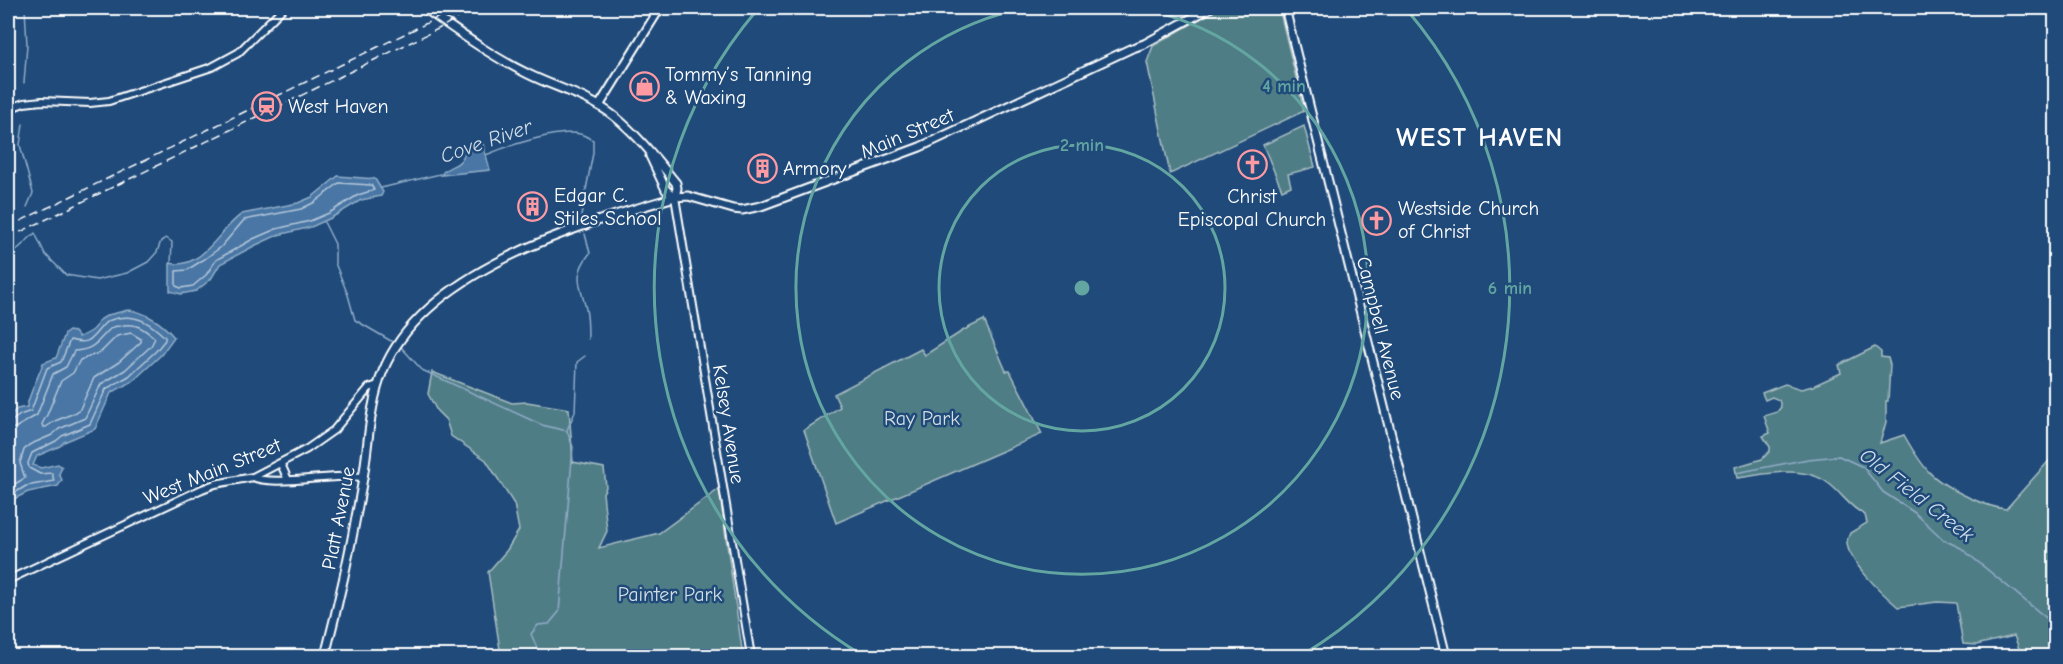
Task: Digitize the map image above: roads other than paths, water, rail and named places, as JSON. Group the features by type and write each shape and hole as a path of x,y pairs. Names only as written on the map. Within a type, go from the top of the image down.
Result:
{"main road":[{"path":"424,8 493,55 599,106 628,128 676,183 675,196 666,190 649,153"},
{"path":"599,106 660,8"},
{"name":"Main Street","path":"378,385 389,357 409,328 434,303 466,281 538,244 586,225 675,196 688,196 732,209 742,210 761,206 921,147 1144,44 1210,8"},
{"name":"Campbell Avenue","path":"1285,8 1446,657"},
{"name":"Platt Avenue","path":"325,657 350,552 378,385"}],"street":[{"path":"8,109 24,103 42,101 93,103 109,101 212,67 238,53 283,8"},
{"name":"Kelsey Avenue","path":"675,196 751,657"},
{"name":"West Main Street","path":"8,580 202,489 215,484 253,477 281,464 314,445 334,430 365,391 378,385"},
{"path":"281,464 288,480"},
{"path":"253,477 266,481 345,475 364,477"}],"water":[{"path":"479,142 483,144 490,170 441,175 457,164 465,152"},
{"path":"338,176 375,179 383,192 381,196 361,200 311,227 278,235 220,264 211,279 196,291 181,294 170,291 170,263 181,264 201,255 242,214 298,203 312,197"},
{"path":"128,310 153,319 174,337 161,355 133,381 111,393 95,429 37,456 33,465 41,468 58,464 62,467 59,474 62,480 58,486 28,492 12,500 8,523 8,417 17,409 27,407 43,363 56,358 65,334 69,331 75,332 79,337 91,331 96,327 98,321 108,315"}],"waterway":[{"name":"Cove River","path":"24,83 27,45 25,8"},
{"name":"Cove River","path":"23,124 20,145 33,193 27,207"},
{"name":"Cove River","path":"486,155 519,143 559,134 580,134 593,140 593,153 581,216"},
{"name":"Cove River","path":"381,188 440,174"},
{"name":"Cove River","path":"324,222 335,244 335,263 355,320 391,341"},
{"name":"Cove River","path":"8,258 35,233 45,254 66,275 97,280 127,273 148,262 157,252 161,241 166,238 172,242 171,264"},
{"name":"Cove River","path":"585,234 590,253 581,268 579,280 587,312 588,339"},
{"name":"Cove River","path":"401,347 422,370 542,425 567,431 573,447 559,612 549,624 538,625 531,634 537,648 536,653 514,656"},
{"name":"Cove River","path":"567,430 575,412 577,362 585,356"},
{"name":"Old Field Creek","path":"1736,473 1808,459 1839,456 1863,467 1883,492 1915,513 1944,540 1961,548 2056,626"}],"railway":[{"path":"8,227 456,8"},
{"path":"8,238 438,29 476,8"}],"place":[{"name":"Tommy’s Tanning & Waxing","path":"644,86"},
{"name":"West Haven","path":"267,106"},
{"name":"Christ Episcopal Church","path":"1252,165"},
{"name":"Armory","path":"762,168"},
{"name":"Edgar C. Stiles School","path":"533,206"},
{"name":"Westside Church of Christ","path":"1377,220"}],"district":[{"name":"WEST HAVEN","path":"1480,137"}],"park label":[{"name":"Ray Park","path":"922,418"},
{"name":"Painter Park","path":"670,594"}]}
